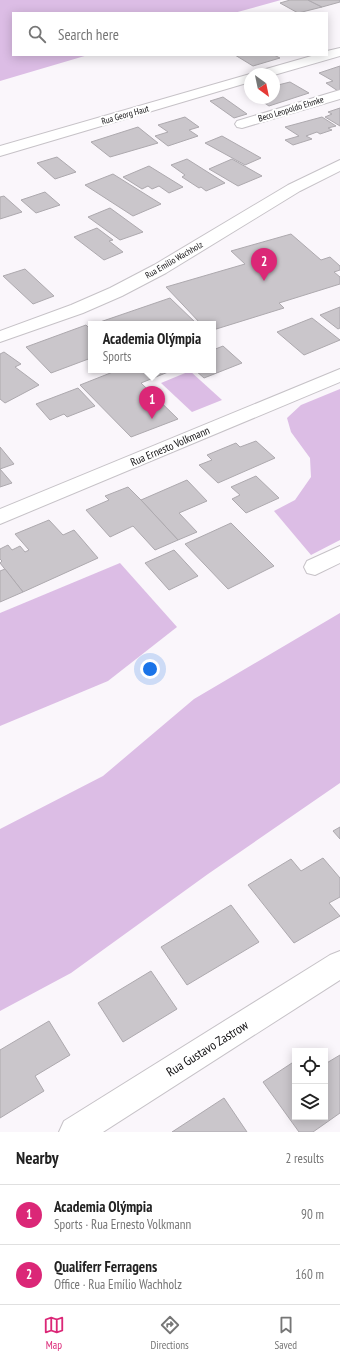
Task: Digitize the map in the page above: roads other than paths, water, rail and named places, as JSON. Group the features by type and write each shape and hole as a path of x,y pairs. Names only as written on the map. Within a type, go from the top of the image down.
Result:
{"street":[{"path":"328,55 340,52"},
{"path":"280,69 326,56"},
{"name":"Rua Georg Haut","path":"0,152 244,80"},
{"name":"Beco Leopoldo Ehmke","path":"242,124 340,94"},
{"name":"Rua Emílio Wachholz","path":"0,337 77,309 116,292 160,269 294,188 340,166"},
{"name":"Rua Ernesto Volkmann","path":"0,517 340,375"},
{"path":"315,567 340,554"},
{"name":"Rua Gustavo Zastrow","path":"75,1132 340,964"}],"place":[{"name":"Qualiferr Ferragens","path":"264,281"},
{"name":"Academia Olýmpia","path":"152,419"}]}
